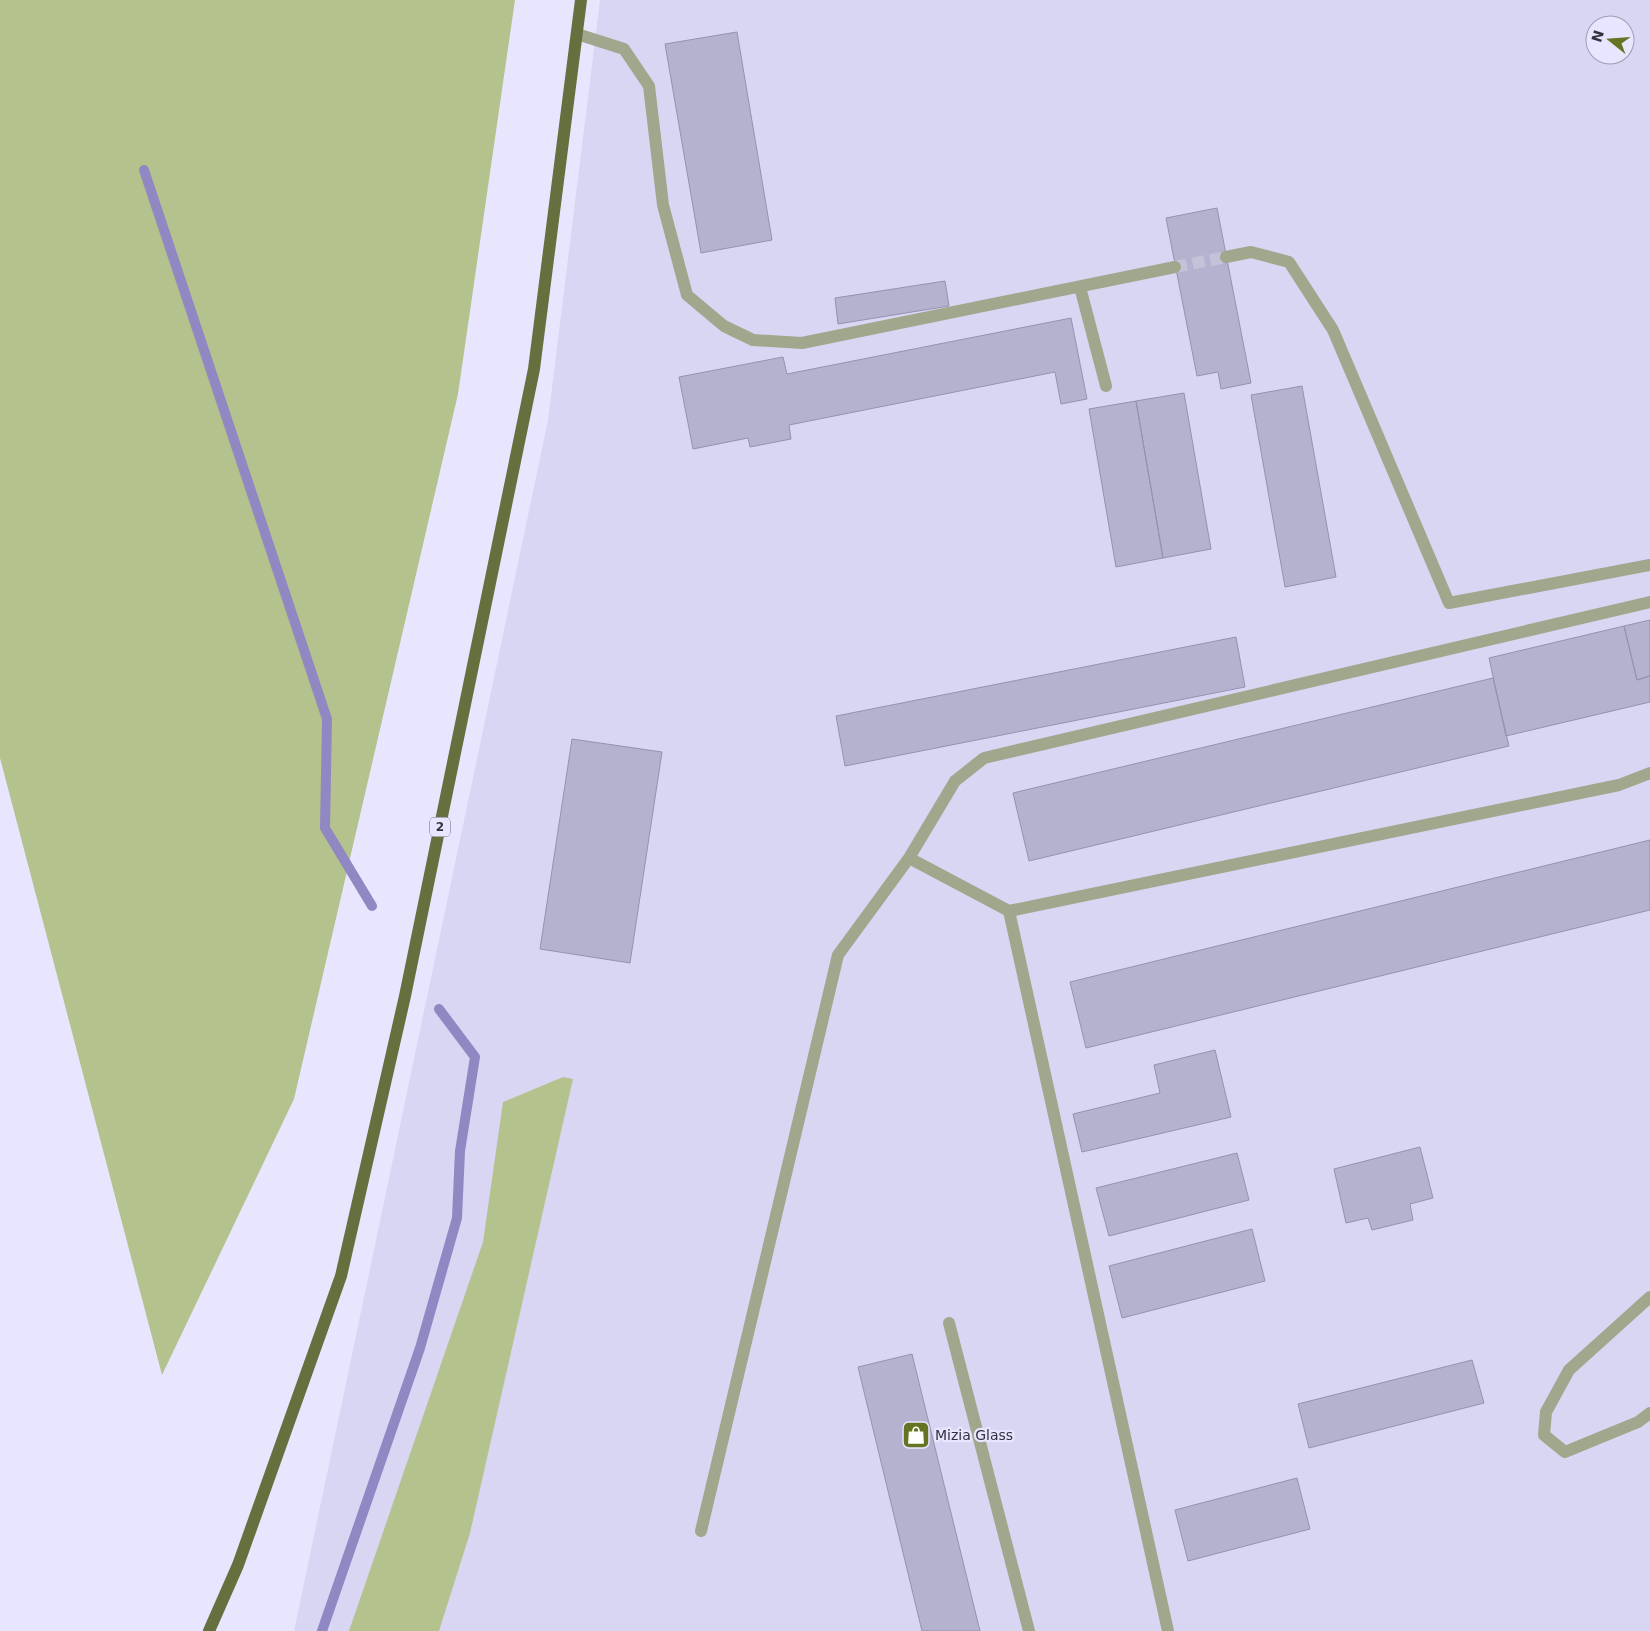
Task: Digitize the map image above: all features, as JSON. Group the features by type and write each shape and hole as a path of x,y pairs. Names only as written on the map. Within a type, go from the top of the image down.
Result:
{"main road":[{"name":"2","path":"209,1631 238,1565 343,1266 405,996 534,368 581,0"}],"street":[{"path":"577,34 624,49 649,86 663,205 687,294 724,326 753,340 802,343 1175,267"},
{"path":"1226,257 1251,252 1290,262 1333,330 1449,603 1650,564"},
{"path":"1080,287 1106,386"},
{"path":"701,1531 838,955 909,858 955,781 984,758 1650,602"},
{"path":"909,858 1009,911 1619,785 1650,773"},
{"path":"1009,911 1168,1631"},
{"path":"1650,1297 1569,1370 1546,1412 1544,1435 1564,1452 1638,1422 1650,1413"},
{"path":"949,1323 1029,1631"}],"shaded area":[{"path":"600,0 1650,0 1650,1631 294,1631 548,420"}],"green space":[{"path":"0,0 515,0 458,394 294,1099 162,1375 0,758"},
{"path":"563,1077 573,1079 470,1533 439,1631 349,1631 483,1242 503,1102"}],"building":[{"path":"737,32 772,240 701,253 665,44"},
{"path":"1217,208 1251,383 1221,389 1218,372 1197,376 1166,218"},
{"path":"945,281 949,306 838,324 835,298"},
{"path":"1071,318 1087,399 1061,404 1055,372 789,425 791,439 750,447 748,438 693,449 679,377 783,357 787,374"},
{"path":"1302,386 1336,577 1285,587 1251,395"},
{"path":"1184,393 1211,549 1163,558 1136,401"},
{"path":"1136,401 1163,558 1116,567 1089,409"},
{"path":"1650,620 1650,676 1637,680 1624,626"},
{"path":"1624,626 1637,680 1650,676 1650,702 1506,736 1489,658"},
{"path":"1236,637 1245,687 845,766 836,716"},
{"path":"1493,678 1509,746 1029,861 1013,793"},
{"path":"572,739 662,752 630,963 540,949"},
{"path":"1650,840 1650,910 1086,1048 1070,982"},
{"path":"1215,1050 1231,1117 1082,1152 1073,1114 1160,1093 1154,1065"},
{"path":"1420,1147 1433,1198 1410,1204 1413,1220 1372,1230 1368,1218 1346,1223 1334,1169"},
{"path":"1237,1153 1249,1200 1109,1236 1096,1188"},
{"path":"1252,1229 1265,1281 1122,1318 1109,1266"},
{"path":"912,1354 980,1631 922,1631 858,1367"},
{"path":"1472,1360 1484,1403 1309,1448 1298,1404"},
{"path":"1297,1478 1310,1529 1188,1561 1175,1510"}],"waterway":[{"path":"144,170 327,719 325,828 372,906"},
{"path":"322,1631 420,1348 457,1218 460,1151 475,1057 439,1009"}],"tunnel":[{"path":"1175,267 1226,257"}],"place":[{"name":"Mizia Glass","path":"916,1435"}]}
